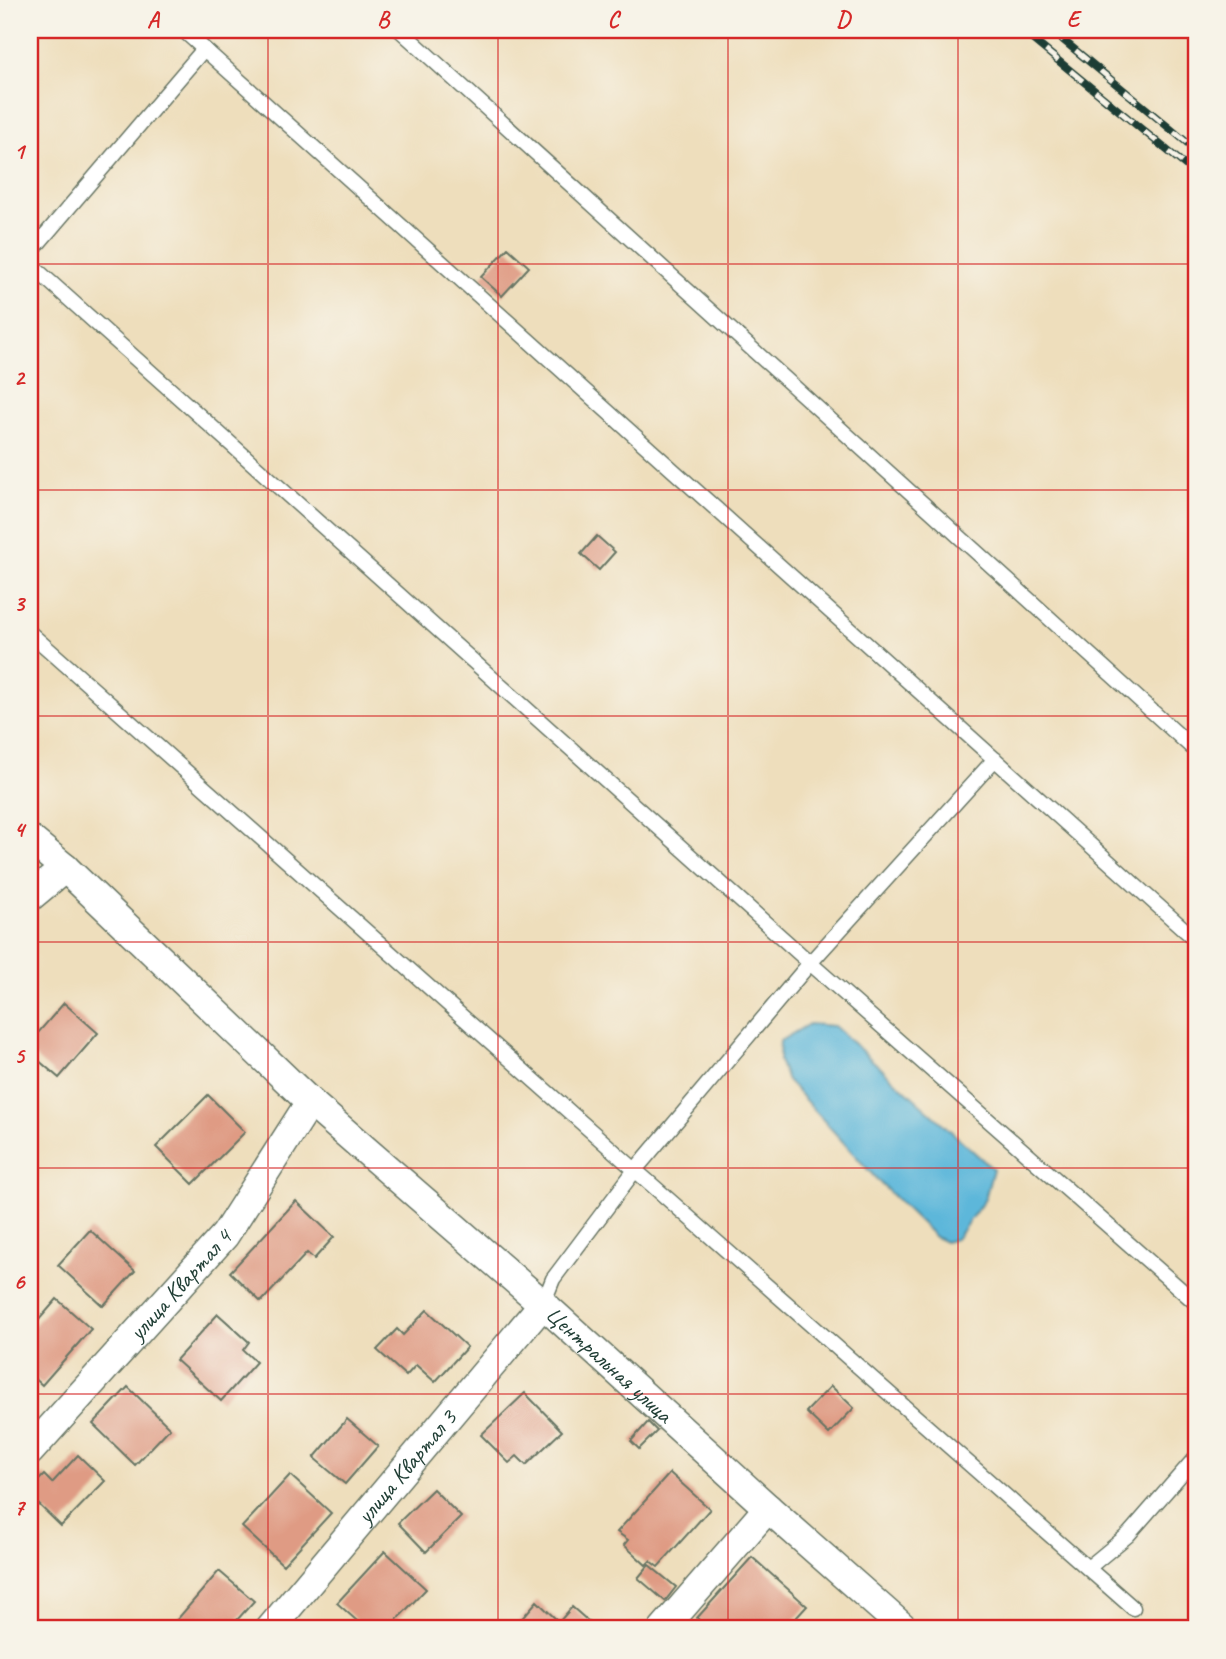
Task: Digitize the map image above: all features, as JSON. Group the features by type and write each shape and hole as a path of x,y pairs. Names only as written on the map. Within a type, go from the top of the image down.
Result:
{"street":[{"name":"Центральная улица","path":"30,839 65,868 310,1102 543,1304 905,1629"},
{"path":"30,897 65,868"},
{"name":"улица Квартал 4","path":"30,1451 225,1235 310,1102"},
{"name":"улица Квартал 3","path":"270,1629 543,1304"},
{"path":"663,1629 768,1508"}],"lane":[{"path":"183,30 1196,940"},
{"path":"400,30 1196,751"},
{"path":"30,253 204,49"},
{"path":"30,264 810,963 1196,1303"},
{"path":"30,633 1133,1608"},
{"path":"543,1304 553,1279 635,1170 810,963 995,758"},
{"path":"1088,1568 1128,1535 1196,1457"}],"water":[{"path":"809,1024 834,1026 993,1169 985,1199 956,1239 945,1242 935,1237 882,1185 787,1080 779,1061 780,1041"}],"building":[{"path":"508,248 529,267 502,296 481,277"},
{"path":"597,536 615,552 599,570 581,554"},
{"path":"64,1003 98,1033 59,1078 30,1053 30,1042"},
{"path":"208,1095 245,1132 193,1184 156,1147"},
{"path":"296,1201 334,1237 314,1259 307,1253 261,1302 230,1272"},
{"path":"90,1230 135,1271 103,1306 58,1265"},
{"path":"57,1299 91,1329 42,1385 30,1374 30,1330"},
{"path":"427,1310 467,1347 435,1382 416,1365 406,1376 377,1350 397,1329 403,1335"},
{"path":"218,1314 249,1342 243,1350 256,1362 221,1401 176,1360"},
{"path":"831,1386 854,1408 829,1434 806,1412"},
{"path":"128,1387 170,1428 135,1465 93,1424"},
{"path":"525,1393 562,1431 526,1465 517,1456 509,1463 481,1435"},
{"path":"347,1419 378,1446 345,1484 314,1458"},
{"path":"648,1422 657,1431 639,1449 631,1441"},
{"path":"78,1455 105,1481 61,1526 30,1496 30,1489 44,1475 52,1483"},
{"path":"670,1473 710,1509 658,1567 650,1561 646,1565 624,1545 628,1540 617,1532"},
{"path":"290,1475 331,1513 283,1565 242,1527"},
{"path":"433,1489 461,1517 426,1552 398,1523"},
{"path":"385,1551 426,1589 388,1629 366,1629 337,1603"},
{"path":"752,1557 807,1606 786,1629 709,1629 697,1618"},
{"path":"649,1565 676,1587 665,1601 638,1578"},
{"path":"219,1571 254,1601 229,1629 184,1629 175,1622"},
{"path":"537,1601 559,1622 572,1607 597,1629 526,1629 518,1623"}],"railway":[{"path":"1021,30 1196,174"},
{"path":"1051,30 1196,150"}]}
